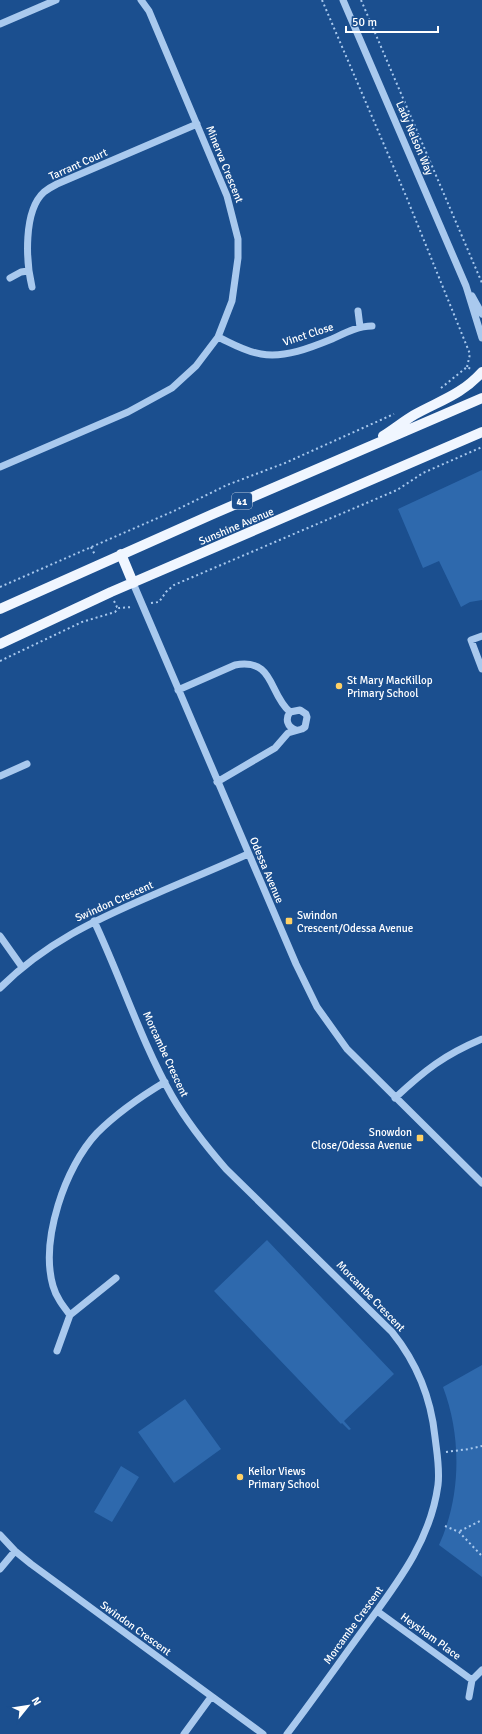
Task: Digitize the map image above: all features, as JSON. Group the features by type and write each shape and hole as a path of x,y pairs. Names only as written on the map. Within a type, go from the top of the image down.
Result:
{"main road":[{"path":"364,449 414,415 453,396 471,383 481,373"},
{"name":"Sunshine Avenue","path":"0,609 121,554 482,398"},
{"name":"Sunshine Avenue","path":"0,644 52,618 482,432"},
{"path":"121,554 133,583"}],"street":[{"path":"0,24 44,2 56,0"},
{"name":"Minerva Crescent","path":"141,0 149,11"},
{"name":"Minerva Crescent","path":"0,467 128,412 172,388 196,366 218,337 232,301 238,258 238,239 227,196 149,11 146,0"},
{"name":"Lady Nelson Way","path":"343,0 466,286 482,338"},
{"name":"Tarrant Court","path":"32,287 28,271 26,252 31,214 34,206 44,192 57,184 197,124"},
{"path":"10,278 20,272 28,271"},
{"name":"Lady Nelson Way","path":"466,286 482,314"},
{"path":"358,311 360,327"},
{"name":"Vinct Close","path":"218,337 243,349 261,354 285,354 319,344 360,327 372,326"},
{"name":"Odessa Avenue","path":"133,583 298,970 317,1007 347,1049 482,1184"},
{"path":"482,636 471,640 482,669"},
{"path":"178,690 235,665 255,665 266,672 283,704 290,712"},
{"path":"217,782 270,752 288,733 302,729 305,726 307,717 306,714 300,710 290,712"},
{"path":"290,712 287,721 290,727 296,730"},
{"path":"0,776 28,764"},
{"name":"Swindon Crescent","path":"0,988 22,967 61,939 94,921 248,854"},
{"name":"Morcambe Crescent","path":"94,921 165,1082 190,1125 216,1158 386,1325 414,1364 425,1388 432,1415 439,1468 433,1513 427,1530 408,1568 287,1734"},
{"path":"0,936 22,967"},
{"path":"395,1098 416,1078 440,1059 482,1039"},
{"path":"70,1314 56,1297 52,1285 51,1239 55,1215 61,1194 76,1164 96,1134 132,1103 165,1082"},
{"path":"57,1351 70,1314 116,1278"},
{"name":"Swindon Crescent","path":"0,1535 15,1551 263,1734"},
{"path":"0,1569 15,1551"},
{"name":"Heysham Place","path":"377,1611 472,1680"},
{"path":"469,1697 472,1680 482,1670"},
{"path":"184,1734 211,1697"}],"path":[{"path":"322,0 406,196 470,354 467,367 440,388"},
{"path":"361,0 482,283"},
{"path":"467,367 481,373"},
{"path":"0,587 176,510 227,485 285,463 395,414"},
{"path":"159,602 166,592 174,585 397,490 423,473 482,447"},
{"path":"115,603 119,608"},
{"path":"0,661 43,639 96,617 115,612 119,608 129,608"},
{"path":"437,1453 469,1450 482,1446"},
{"path":"459,1532 482,1520"},
{"path":"445,1526 459,1532 482,1556"}],"shaded area":[{"path":"482,470 482,600 470,602 461,607 439,561 423,568 398,509"},
{"path":"267,1240 394,1374 344,1421 351,1429 349,1430 342,1423 341,1424 214,1291"},
{"path":"482,1365 482,1577 439,1545 452,1507 456,1467 456,1446 453,1426 443,1387"},
{"path":"185,1399 221,1449 174,1483 138,1432"},
{"path":"121,1466 139,1477 112,1522 94,1512"}],"place":[{"name":"St Mary MacKillop Primary School","path":"339,686"},
{"name":"Swindon Crescent/Odessa Avenue","path":"289,921"},
{"name":"Snowdon Close/Odessa Avenue","path":"420,1138"},
{"name":"Keilor Views Primary School","path":"240,1477"}]}
